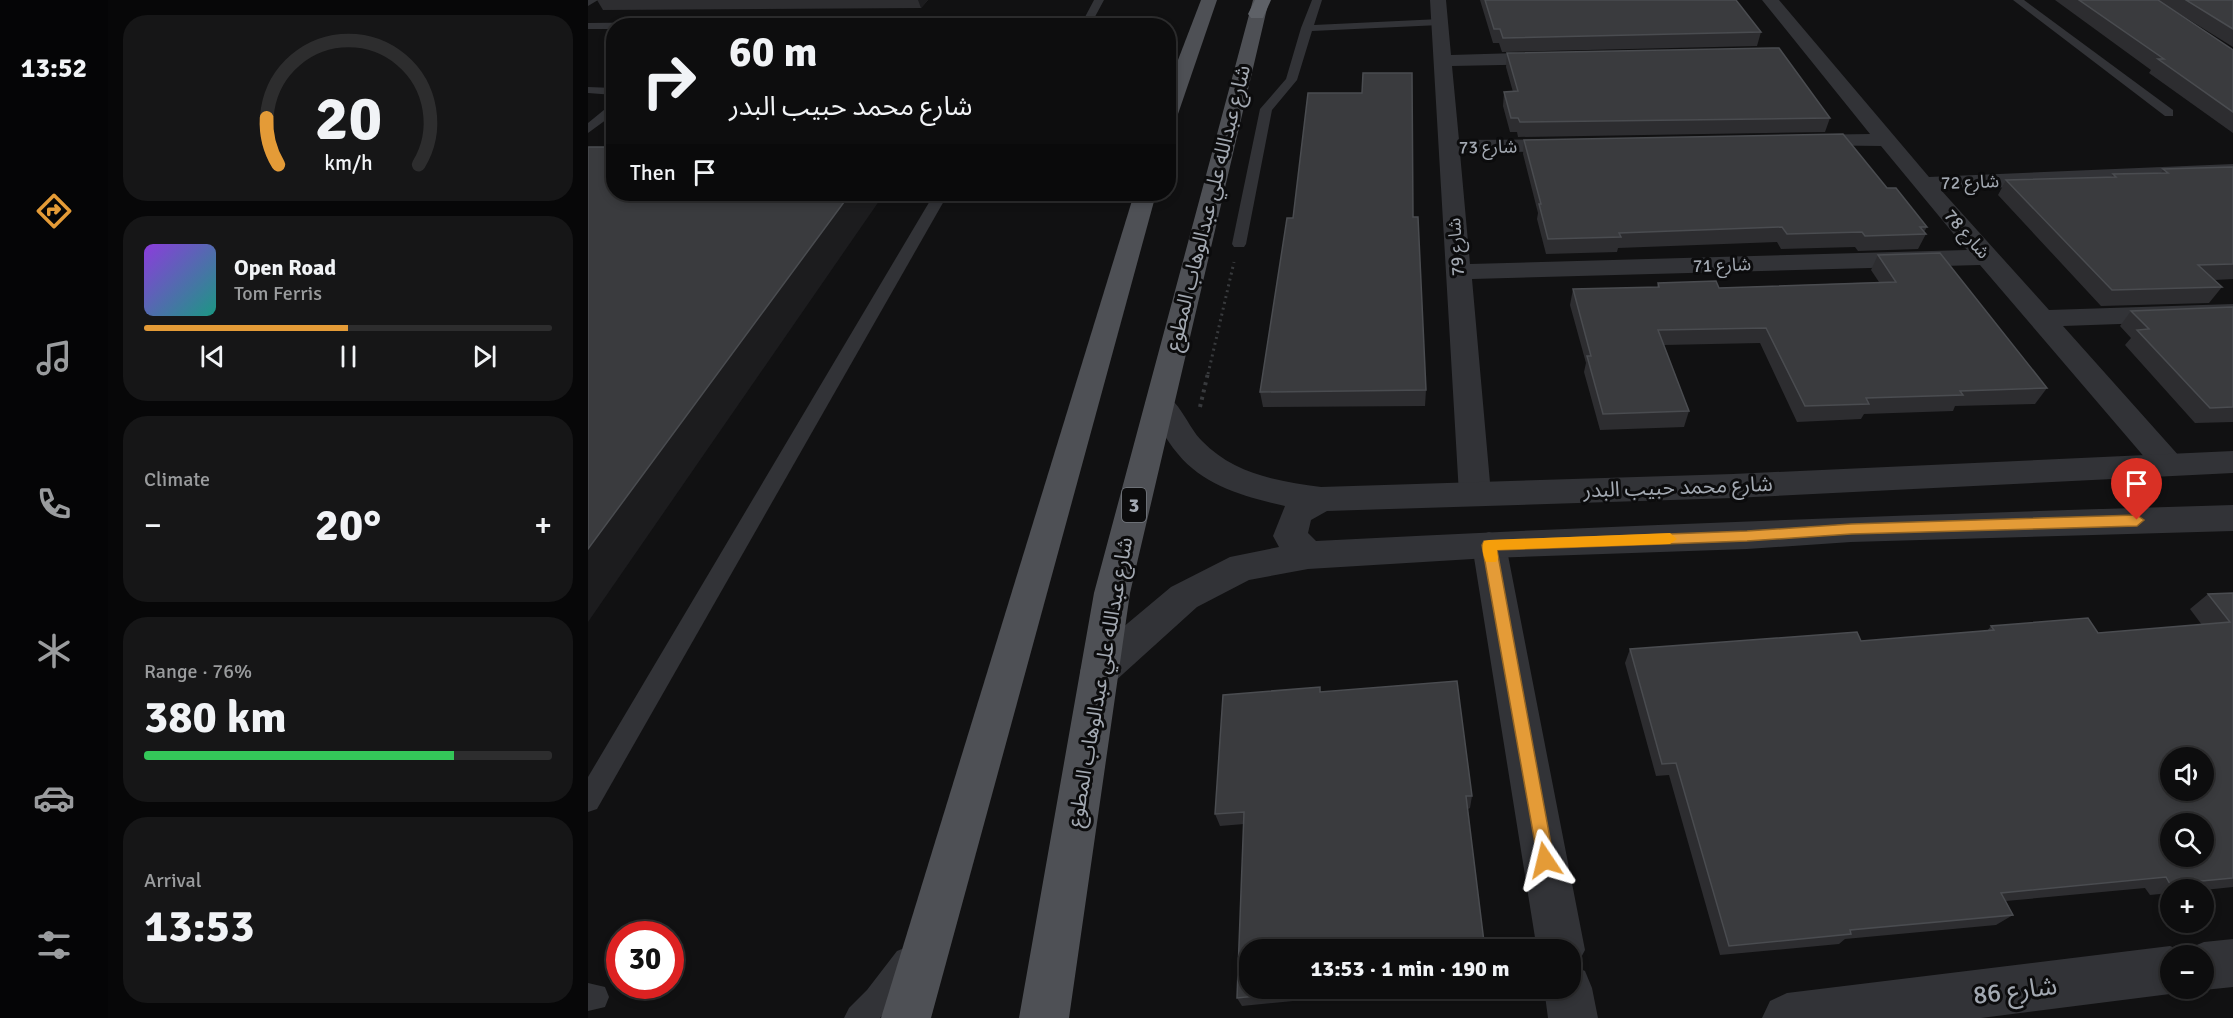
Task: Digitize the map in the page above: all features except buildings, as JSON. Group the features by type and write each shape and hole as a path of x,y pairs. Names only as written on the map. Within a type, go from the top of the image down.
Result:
{"main road":[{"path":"1176,92 1209,0"},
{"name":"شارع عبدالله علي عبدالوهاب المطوع","path":"1044,1018 1112,593 1260,5"},
{"path":"906,1018 1143,201"}],"street":[{"name":"شارع 78","path":"1770,0 1923,184 2169,465"},
{"name":"شارع 79","path":"1439,11 1475,494"},
{"path":"1790,52 1814,52"},
{"path":"1442,61 1574,57"},
{"path":"1781,142 1888,140"},
{"name":"شارع 73","path":"1449,147 1591,145"},
{"name":"شارع 72","path":"1923,184 2233,171"},
{"name":"شارع 71","path":"1458,272 1987,257"},
{"path":"2041,319 2233,312"},
{"name":"شارع محمد حبيب البدر","path":"1160,403 1191,448 1226,476 1277,493 1322,499 1733,486 2233,462"},
{"path":"1832,480 1827,495 1833,513 1851,529"},
{"path":"1733,486 1755,501 1761,521 1747,536"},
{"path":"1308,555 1290,536 1297,513 1322,499"},
{"path":"1099,671 1184,597 1242,567 1308,555 1489,545 1747,536 1851,529 2233,518"},
{"path":"1489,545 1559,939"},
{"path":"2214,965 2233,963"},
{"name":"شارع 86","path":"1787,1018 2160,971"},
{"path":"1570,999 1574,1018"}],"lane":[{"path":"588,3 593,0"},
{"path":"1089,18 1099,0"},
{"path":"1239,244 1266,109 1291,80 1306,28 1317,0"},
{"path":"2018,0 2169,113"},
{"path":"1306,28 1439,11"},
{"path":"588,26 606,26"},
{"path":"588,90 606,91"},
{"path":"588,129 606,114"},
{"path":"588,800 937,201"},
{"path":"859,1018 904,965 926,930 942,895"}],"path":[{"path":"1191,448 1239,244"}],"slow traffic":[{"path":"1491,558 1489,545 1670,539"}],"route":[{"path":"1545,860 1489,545 1747,536 1851,529 2137,520"}]}
